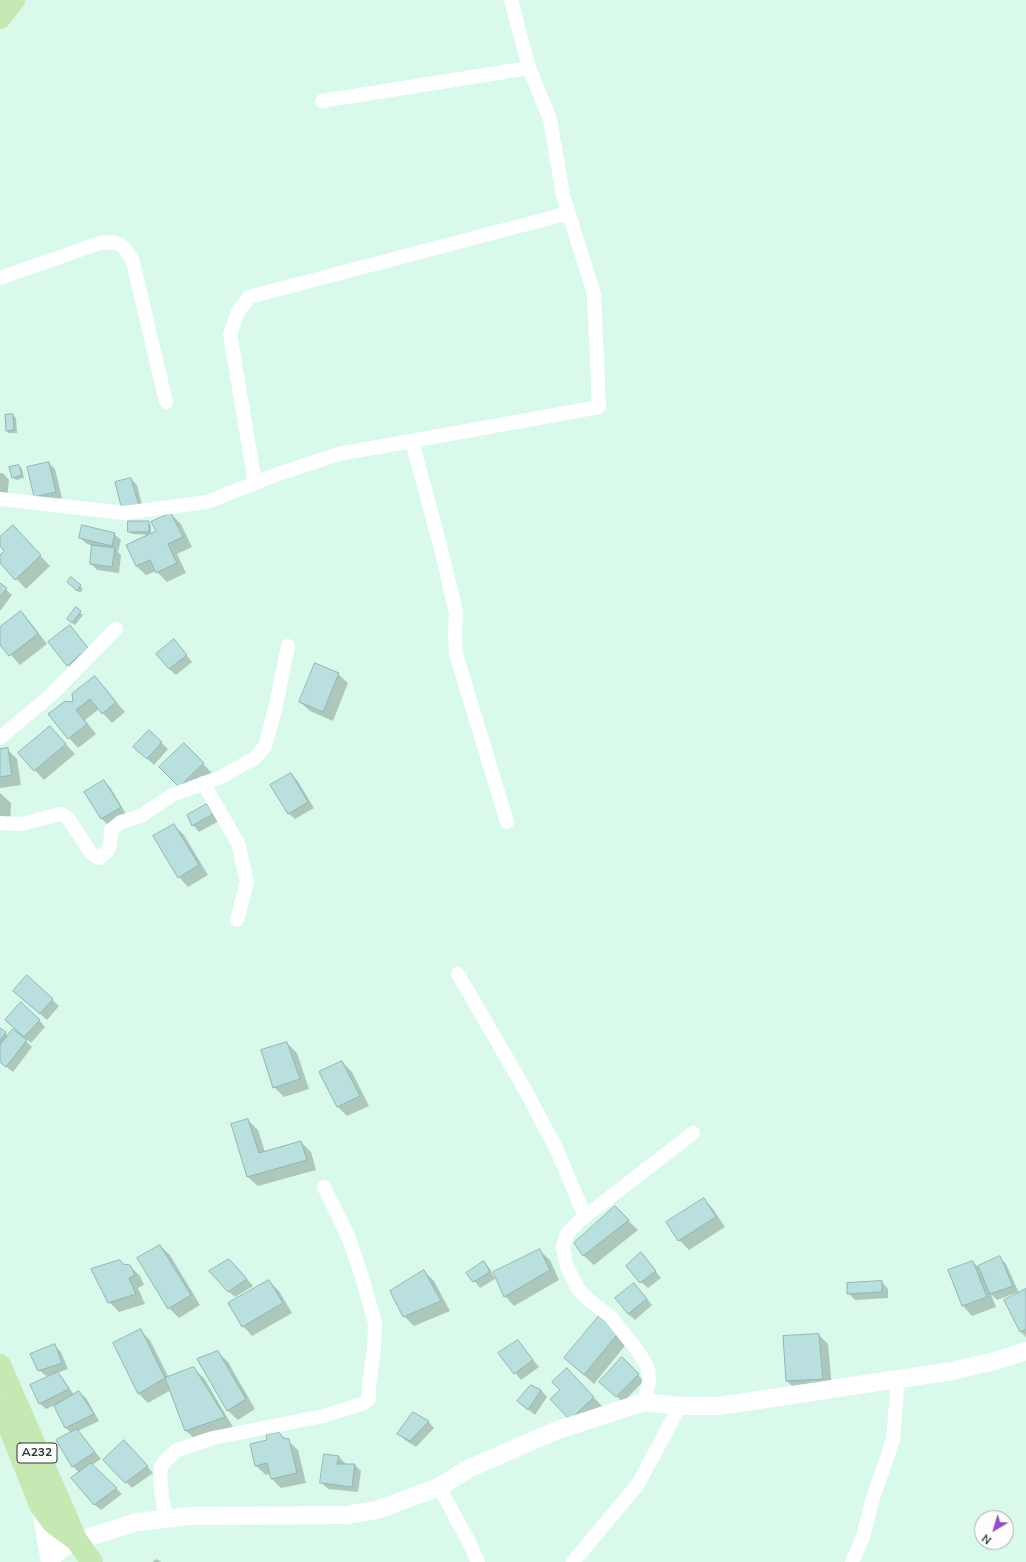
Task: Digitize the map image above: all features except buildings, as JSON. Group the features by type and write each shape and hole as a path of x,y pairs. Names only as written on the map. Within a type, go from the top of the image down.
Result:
{"main road":[{"path":"0,18 14,0"},
{"name":"A232","path":"0,1365 76,1541 92,1562"},
{"name":"A232","path":"0,1404 6,1434 41,1508 53,1523 76,1541"},
{"path":"41,1508 50,1560"}],"street":[{"path":"0,499 124,513 207,502 278,474 339,454 599,407 594,294 563,195 550,119 529,68 511,0"},
{"path":"322,101 529,68"},
{"path":"255,483 230,334 238,312 249,298 569,213"},
{"path":"0,278 100,243 115,242 127,249 133,262 166,402"},
{"path":"412,441 456,613 456,654 507,822"},
{"path":"0,738 52,694 116,629"},
{"path":"0,823 22,824 60,814 68,818 91,853 99,858 106,854 110,848 111,830 121,822 141,816 172,795 221,777 255,758 265,746 275,710 288,646"},
{"path":"204,783 238,843 247,882 237,920"},
{"path":"458,974 524,1088 556,1148 585,1216"},
{"path":"644,1402 649,1382 648,1368 640,1354 610,1316 590,1301 579,1290 567,1267 563,1246 567,1234 585,1216 693,1133"},
{"path":"166,1519 162,1497 161,1467 177,1450 213,1438 322,1416 362,1404 369,1399 368,1386 374,1348 374,1323 363,1280 348,1236 324,1187"},
{"path":"50,1560 63,1548 76,1541 137,1522 191,1516 346,1515 377,1510 439,1487 468,1468 555,1431 644,1402 680,1406 718,1406 952,1371 1026,1351"},
{"path":"852,1562 863,1537 873,1498 893,1440 898,1378"},
{"path":"573,1562 638,1484 680,1406"},
{"path":"439,1487 469,1542 478,1562"}]}
